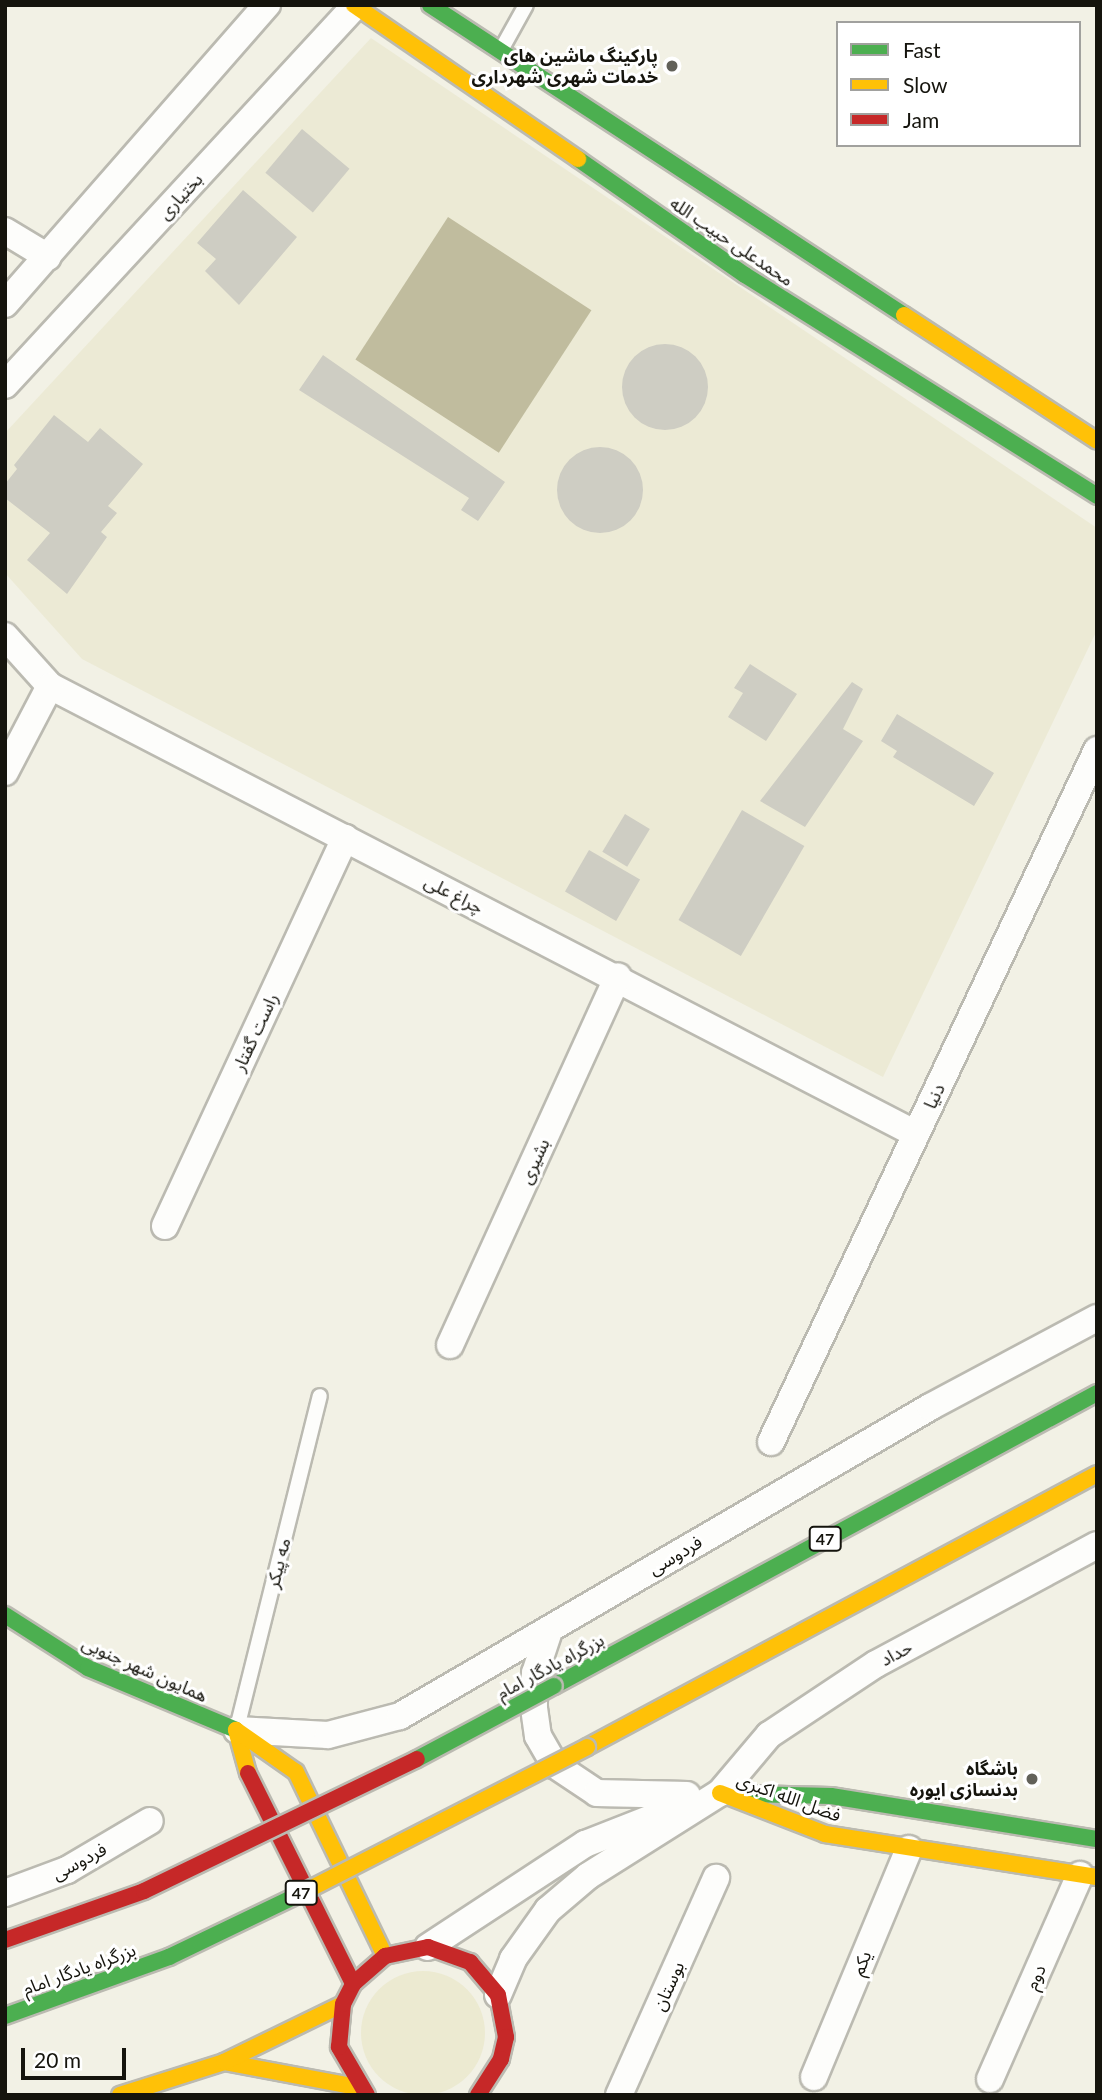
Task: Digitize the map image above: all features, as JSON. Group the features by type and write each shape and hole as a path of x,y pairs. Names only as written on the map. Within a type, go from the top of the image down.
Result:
{"main road":[{"name":"محمدعلی حبیب الله","path":"430,5 775,226 1097,441"},
{"name":"محمدعلی حبیب الله","path":"355,6 745,275 1097,496"},
{"path":"775,226 786,258"},
{"path":"745,275 778,277"},
{"path":"866,307 908,316"},
{"path":"859,324 887,365"},
{"name":"بزرگراه یادگار امام","path":"5,1940 144,1891 383,1778 1097,1393"},
{"name":"بزرگراه یادگار امام","path":"5,2017 169,1957 418,1837 1097,1474"},
{"name":"همایون‌ شهر جنوبی","path":"5,1615 88,1668 236,1730 296,1772 385,1956"},
{"path":"236,1730 251,1785 353,1984"},
{"name":"فضل الله اکبری","path":"720,1793 831,1796 1097,1839"},
{"name":"فضل الله اکبری","path":"720,1793 825,1834 1088,1876"},
{"path":"363,2091 339,2048 343,2004 353,1984 385,1956 428,1948 470,1962 498,1995 506,2038 496,2085 478,2095"},
{"path":"120,2095 224,2062 343,2004"},
{"path":"224,2062 363,2091"}],"street":[{"path":"5,304 267,5"},
{"name":"بختیاری","path":"5,385 355,6"},
{"path":"5,231 48,257"},
{"name":"چراغ‌ علی","path":"5,636 50,687 618,977 916,1134"},
{"path":"5,772 50,687"},
{"name":"دنیا","path":"771,1442 1097,750"},
{"name":"راست گفتار","path":"164,1226 345,838"},
{"name":"بشیری","path":"450,1345 618,977"},
{"name":"فردوسی","path":"236,1730 328,1735 400,1716 930,1407 1097,1318"},
{"name":"حداد","path":"720,1793 769,1735 812,1704 876,1664 1097,1545"},
{"path":"548,1631 535,1673 534,1709 538,1736 555,1765 597,1793 720,1793"},
{"path":"428,1948 585,1844 720,1793"},
{"path":"498,1995 513,1959 548,1909 588,1876 720,1793"},
{"name":"فردوسی","path":"5,1893 67,1870 150,1821"},
{"name":"یکم","path":"814,2077 909,1849"},
{"name":"دوم","path":"990,2080 1088,1876"},
{"name":"بوستان","path":"619,2095 716,1878"}],"lane":[{"path":"500,51 526,5"},
{"name":"مه‌ پیکر","path":"236,1730 320,1396"}],"shaded area":[{"path":"371,38 1097,528 1097,630 883,1077 82,659 5,573 5,433"},
{"path":"448,217 591,310 499,453 355,360"},
{"path":"423,1971 447,1975 467,1989 481,2009 485,2033 481,2057 467,2077 447,2091 423,2095 399,2091 379,2077 365,2057 361,2033 365,2009 379,1989 399,1975"}],"building":[{"path":"302,129 349,169 313,213 265,173"},
{"path":"243,190 297,237 239,305 205,271 216,259 197,243"},
{"path":"657,344 673,344 696,356 705,370 708,387 705,404 696,418 673,430 657,430 641,423 629,411 622,395 622,379 629,363 641,351"},
{"path":"323,355 505,482 478,521 461,510 469,498 299,390"},
{"path":"54,415 88,442 100,428 143,464 108,506 117,513 101,532 107,537 67,594 27,560 50,533 5,498 5,484 17,469 14,465"},
{"path":"592,447 608,447 631,459 640,473 643,490 640,507 631,521 608,533 592,533 576,526 564,514 557,498 557,482 564,466 576,454"},
{"path":"750,664 797,694 766,741 728,717 743,693 734,688"},
{"path":"852,682 863,689 843,729 863,741 805,827 760,801"},
{"path":"897,714 994,773 974,806 893,757 897,751 881,741"},
{"path":"742,810 804,846 741,956 678,920"},
{"path":"625,814 650,829 627,867 602,852"},
{"path":"589,850 640,880 616,921 565,892"}],"traffic: fast":[{"path":"430,5 904,315"},
{"path":"578,159 745,275 1097,496"},
{"path":"554,1686 1097,1393"},
{"path":"5,1615 88,1668 236,1730"},
{"path":"417,1759 554,1686"},
{"path":"747,1794 831,1796 1097,1839"},
{"path":"5,2016 169,1957 296,1896"}],"traffic: slow":[{"path":"354,5 578,159"},
{"path":"904,315 1097,441"},
{"path":"587,1747 1097,1474"},
{"path":"248,1773 236,1730 296,1772 385,1956"},
{"path":"296,1896 587,1747"},
{"path":"720,1793 825,1834 1097,1877"},
{"path":"120,2095 224,2062 343,2004"},
{"path":"224,2062 358,2087"}],"traffic: jam":[{"path":"5,1940 144,1891 417,1759"},
{"path":"248,1773 353,1984"},
{"path":"367,2095 339,2047 343,2004 353,1984 385,1956 428,1947 470,1962 498,1995 506,2037 501,2059 478,2095"}],"place":[{"name":"پارکینگ ماشین های خدمات شهری شهرداری","path":"672,66"},
{"name":"باشگاه بدنسازی ایوره","path":"1032,1779"}]}
